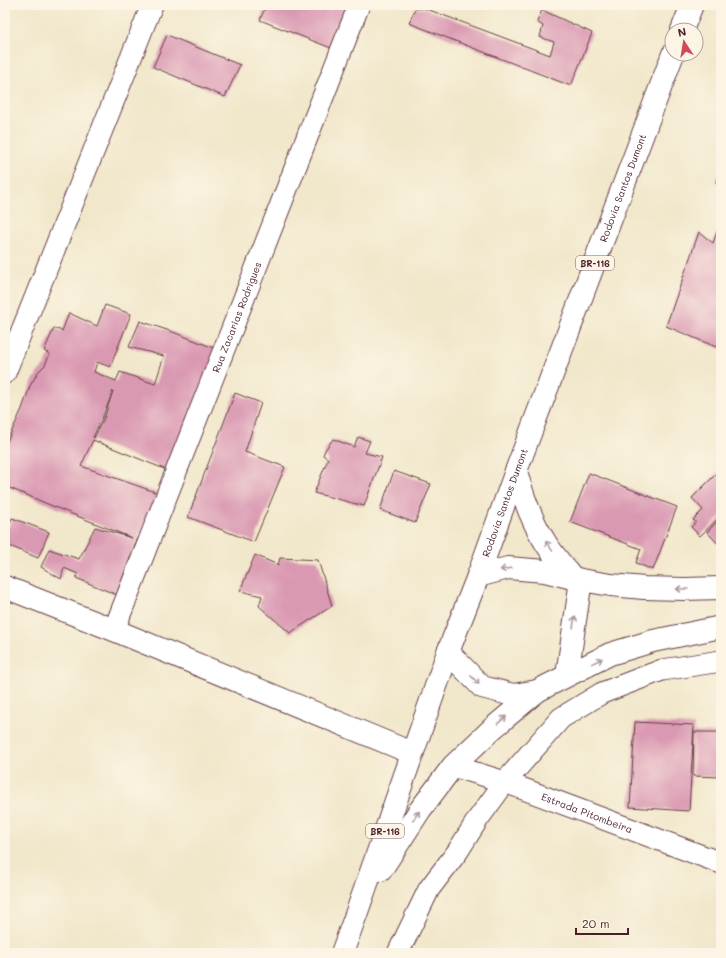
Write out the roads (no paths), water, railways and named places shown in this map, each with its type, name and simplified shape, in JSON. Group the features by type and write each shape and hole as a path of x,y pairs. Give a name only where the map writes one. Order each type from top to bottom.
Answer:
{"main road":[{"path":"685,22 692,5"},
{"name":"Rodovia Santos Dumont","path":"342,953 448,652 478,576 670,62"},
{"path":"516,471 523,497 539,531 548,546 577,579 567,675"},
{"path":"478,576 508,568 545,571 611,585 644,588 721,588"},
{"path":"5,587 412,752"},
{"path":"358,909 388,858 420,810 453,766 492,729 537,690 610,654 653,641 719,627"},
{"path":"448,652 482,687 513,695 537,690"}],"street":[{"path":"5,373 152,5"},
{"name":"Rua Zacarias Rodrigues","path":"114,630 359,5"},
{"path":"398,953 429,889 458,851 478,819 506,782 561,718 602,694 662,670 721,661"},
{"name":"Estrada Pitombeira","path":"453,766 506,782 721,863"}]}
